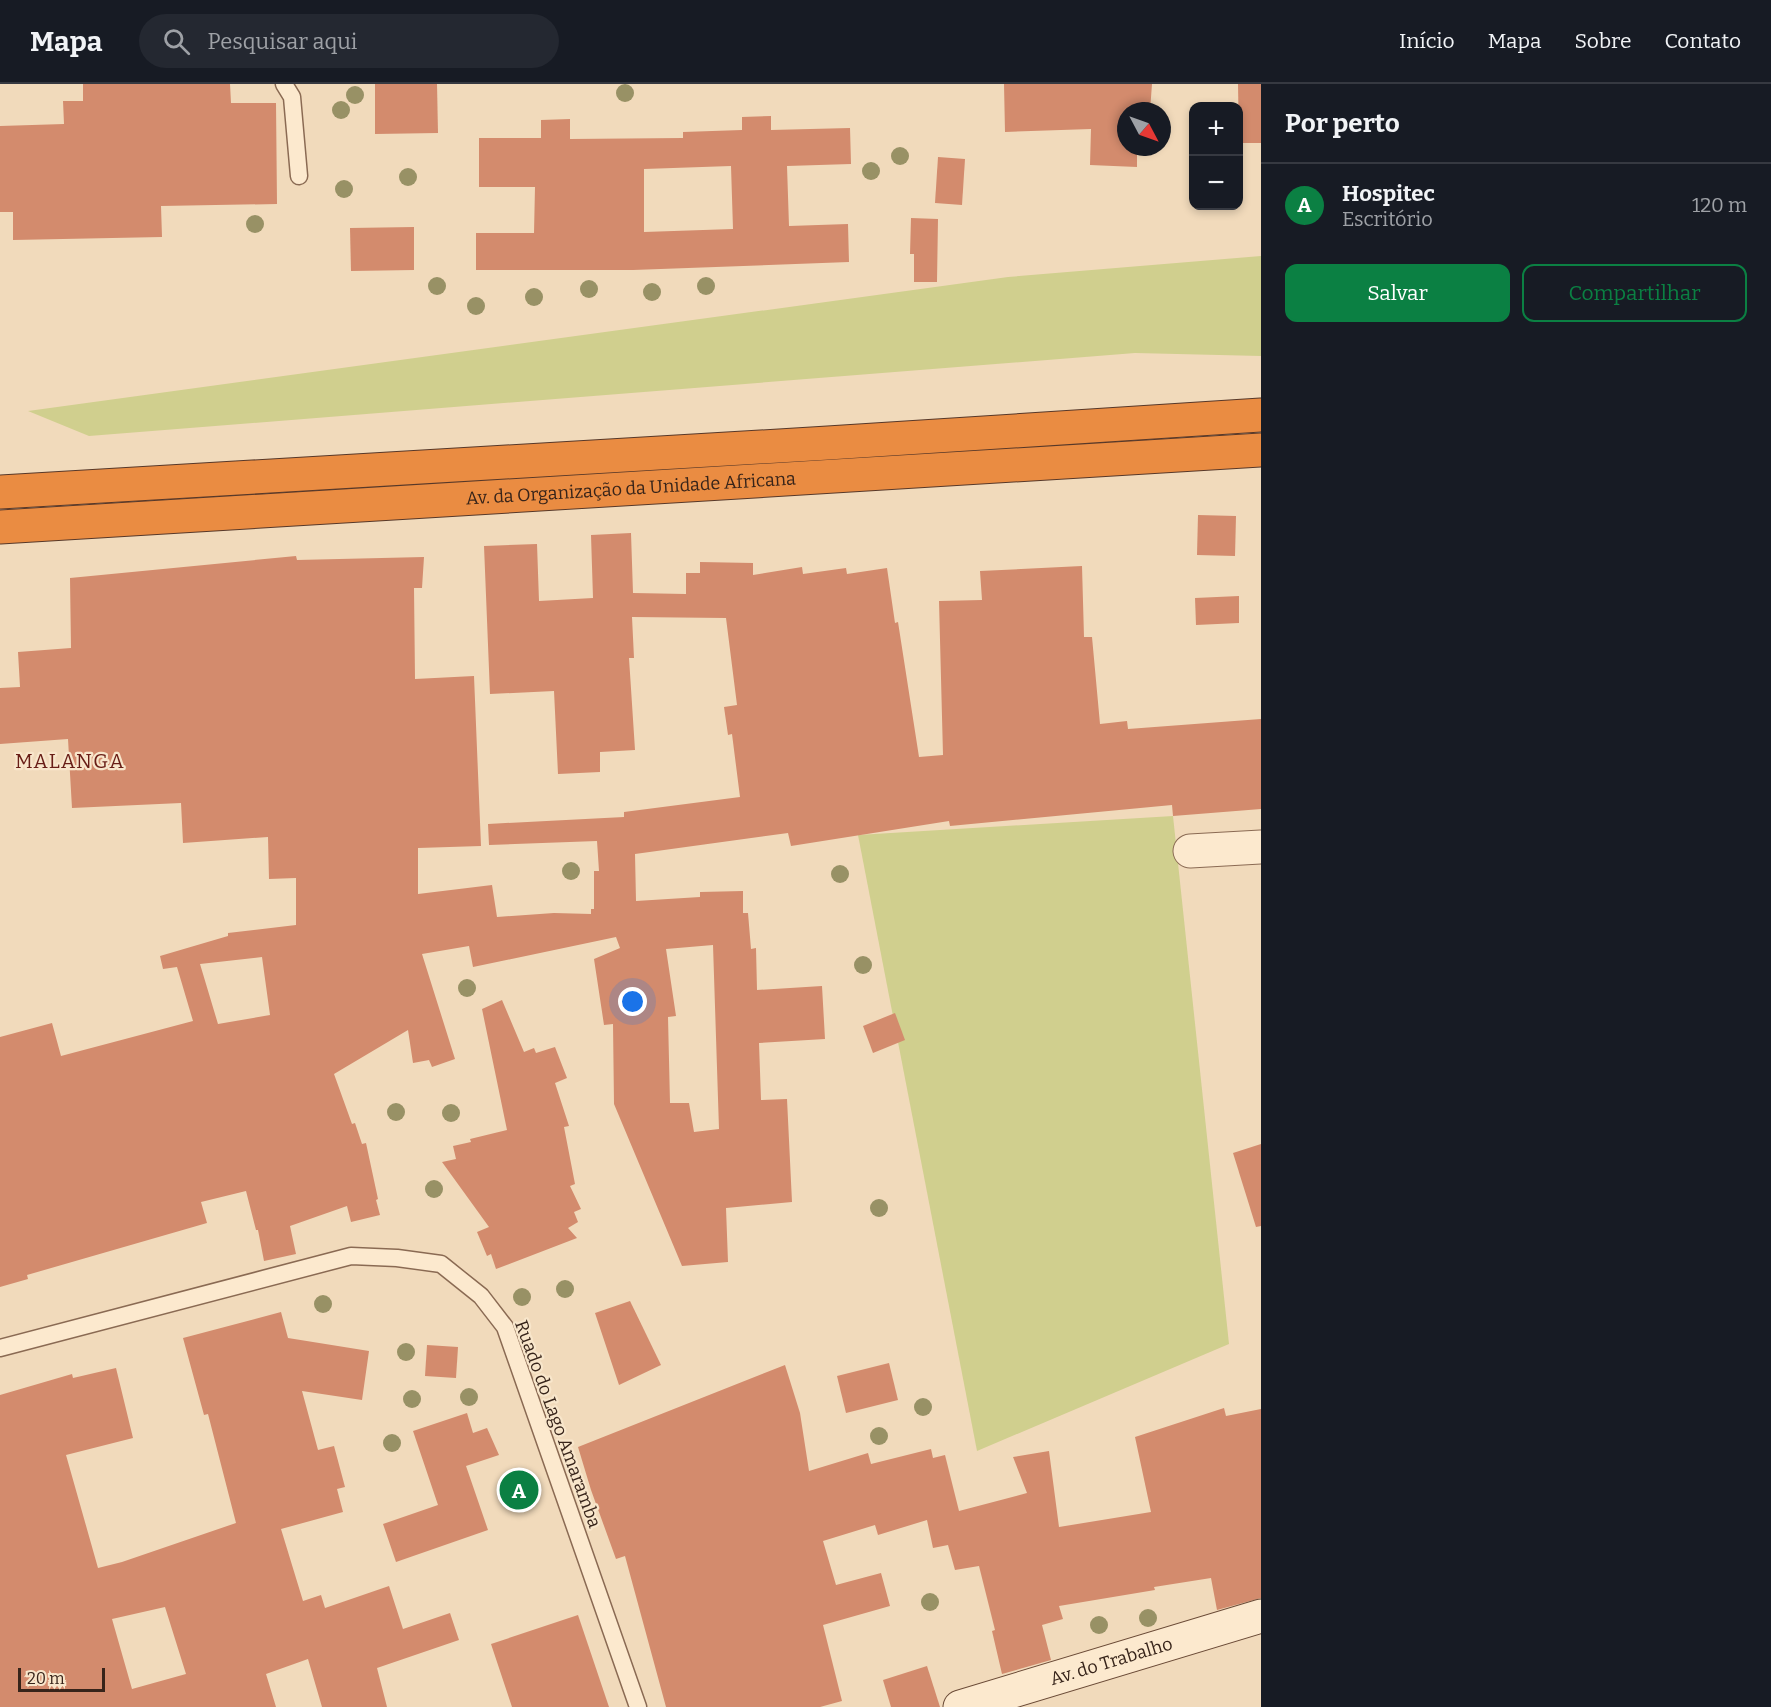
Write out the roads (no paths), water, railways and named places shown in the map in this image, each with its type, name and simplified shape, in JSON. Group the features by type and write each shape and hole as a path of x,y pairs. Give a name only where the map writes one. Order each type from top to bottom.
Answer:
{"highway":[{"name":"Av. da Organização da Unidade Africana","path":"0,492 816,444 1261,415"},
{"name":"Av. da Organização da Unidade Africana","path":"0,527 1261,450"}],"main road":[{"path":"1190,851 1261,847"},
{"name":"Av. do Trabalho","path":"960,1707 1261,1616"}],"lane":[{"path":"284,84 292,98 299,176"},
{"name":"Ruado do Lago Amaramba","path":"0,1348 351,1256 397,1258 441,1264 481,1296 505,1328 638,1707"}],"place":[{"name":"Hospitec","path":"519,1490"}],"district":[{"name":"MALANGA","path":"70,761"}]}
